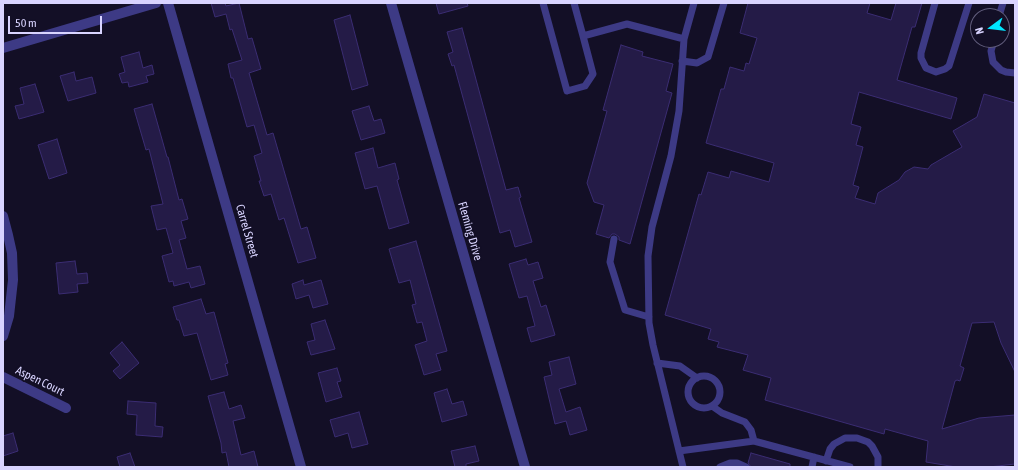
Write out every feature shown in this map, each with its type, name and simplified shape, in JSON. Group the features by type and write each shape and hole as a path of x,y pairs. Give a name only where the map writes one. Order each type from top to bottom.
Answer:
{"street":[{"path":"3,48 156,3"},
{"name":"Carrel Street","path":"168,3 301,467"},
{"name":"Fleming Drive","path":"391,3 524,467"},
{"path":"3,216 12,253 13,280 10,309 3,336"},
{"name":"Aspen Court","path":"3,377 66,408"}],"lane":[{"path":"543,3 567,91 585,86 593,74 574,3"},
{"path":"683,467 653,345 649,317 648,256 652,227 671,156 680,111 684,40 694,3"},
{"path":"682,61 697,63 708,57 724,3"},
{"path":"935,3 920,53 920,58 922,64 926,68 936,72 941,72 949,66 969,3"},
{"path":"583,36 627,24 684,40"},
{"path":"992,48 993,62 1001,70 1015,73"},
{"path":"614,239 610,262 625,310 649,317"},
{"path":"657,363 680,366 697,378"},
{"path":"704,376 710,378 717,384 719,395 718,400 712,406 700,408 695,406 690,400 688,388 690,383 697,378 704,376"},
{"path":"712,406 722,414 745,422 752,430 754,441"},
{"path":"827,463 830,449 834,444 845,438 857,438 868,442 872,446 878,457 878,467"},
{"path":"679,450 754,441 814,457 827,463 850,467"},
{"path":"812,467 814,457"},
{"path":"720,467 730,463 737,463 746,467"}],"building":[{"path":"211,3 225,3 226,6 239,3 248,39 252,38 261,69 249,73 267,135 273,133 301,229 307,227 316,258 298,263 284,218 279,220 271,194 264,196 259,181 261,181 254,156 262,153 254,125 247,127 228,64 242,60 232,29 230,30 226,14 215,17"},
{"path":"436,3 467,3 468,6 439,14"},
{"path":"748,3 870,3 867,13 891,20 896,3 922,3 915,27 912,27 897,80 957,98 951,119 859,92 851,124 861,127 856,145 863,147 853,185 859,187 855,198 875,204 878,193 899,180 905,172 914,167 928,169 931,165 962,147 953,131 977,117 984,94 1015,103 1015,372 1001,343 994,322 972,323 960,366 964,368 960,381 955,381 942,429 979,418 1015,415 1015,464 989,467 956,467 926,462 928,441 885,429 884,434 765,400 771,378 743,370 748,355 717,347 719,342 708,339 711,329 665,315 699,194 701,195 708,172 729,178 731,171 769,182 774,163 706,143 721,89 724,89 730,67 744,71 746,63 749,64 757,38 740,33"},
{"path":"350,15 368,85 352,90 334,20"},
{"path":"462,28 506,190 518,187 521,197 519,198 532,242 515,247 510,230 500,233 454,65 452,66 448,54 453,52 447,32"},
{"path":"621,45 643,52 642,56 673,64 666,91 672,93 630,244 619,240 619,237 615,234 612,234 609,238 596,234 604,205 594,202 587,183 607,111 603,110"},
{"path":"139,52 143,68 152,65 154,74 146,76 148,82 129,87 128,82 122,83 119,74 125,72 121,57"},
{"path":"74,72 76,81 92,77 96,93 68,101 60,76"},
{"path":"35,84 44,112 19,119 15,106 24,104 20,88"},
{"path":"152,104 179,200 182,199 188,219 181,221 186,238 179,240 187,269 200,266 205,284 191,288 189,282 174,286 173,281 169,282 162,256 173,253 166,228 157,230 151,206 163,204 149,149 146,150 134,109"},
{"path":"369,106 374,121 381,119 385,133 361,140 352,111"},
{"path":"57,139 67,173 49,179 38,145"},
{"path":"373,148 378,168 395,163 399,179 397,180 409,223 389,229 377,186 365,189 355,153"},
{"path":"416,241 447,351 436,354 441,370 424,375 415,345 427,341 422,322 417,323 412,305 416,304 410,280 399,283 389,249"},
{"path":"526,259 528,265 538,262 543,278 533,281 541,307 546,305 555,335 531,342 527,328 535,326 527,296 519,298 509,264"},
{"path":"75,261 77,274 87,273 88,283 77,284 78,292 59,294 56,263"},
{"path":"303,280 304,285 321,280 328,304 313,308 309,295 296,299 292,284"},
{"path":"201,299 206,314 214,312 228,363 225,364 228,375 211,380 197,333 184,336 173,307"},
{"path":"325,320 335,349 311,355 307,342 315,340 311,324"},
{"path":"122,342 139,363 120,379 113,371 120,365 110,353"},
{"path":"569,357 576,384 559,389 566,412 580,407 587,430 570,435 566,421 555,424 544,377 552,375 549,362"},
{"path":"337,368 341,381 337,382 342,397 326,402 318,373"},
{"path":"447,389 452,404 463,401 467,415 442,422 434,393"},
{"path":"224,392 229,409 241,405 245,418 233,421 241,455 254,451 258,467 229,467 226,452 222,453 221,443 208,396"},
{"path":"128,401 156,403 155,426 163,427 162,437 136,435 137,415 127,414"},
{"path":"359,412 368,444 352,448 348,433 335,437 330,420"},
{"path":"13,433 18,451 3,456 3,436"},
{"path":"475,446 479,461 466,464 466,467 455,467 451,451"},
{"path":"130,453 135,467 120,467 117,457"},
{"path":"751,453 790,464 790,467 751,467 748,463"}]}
